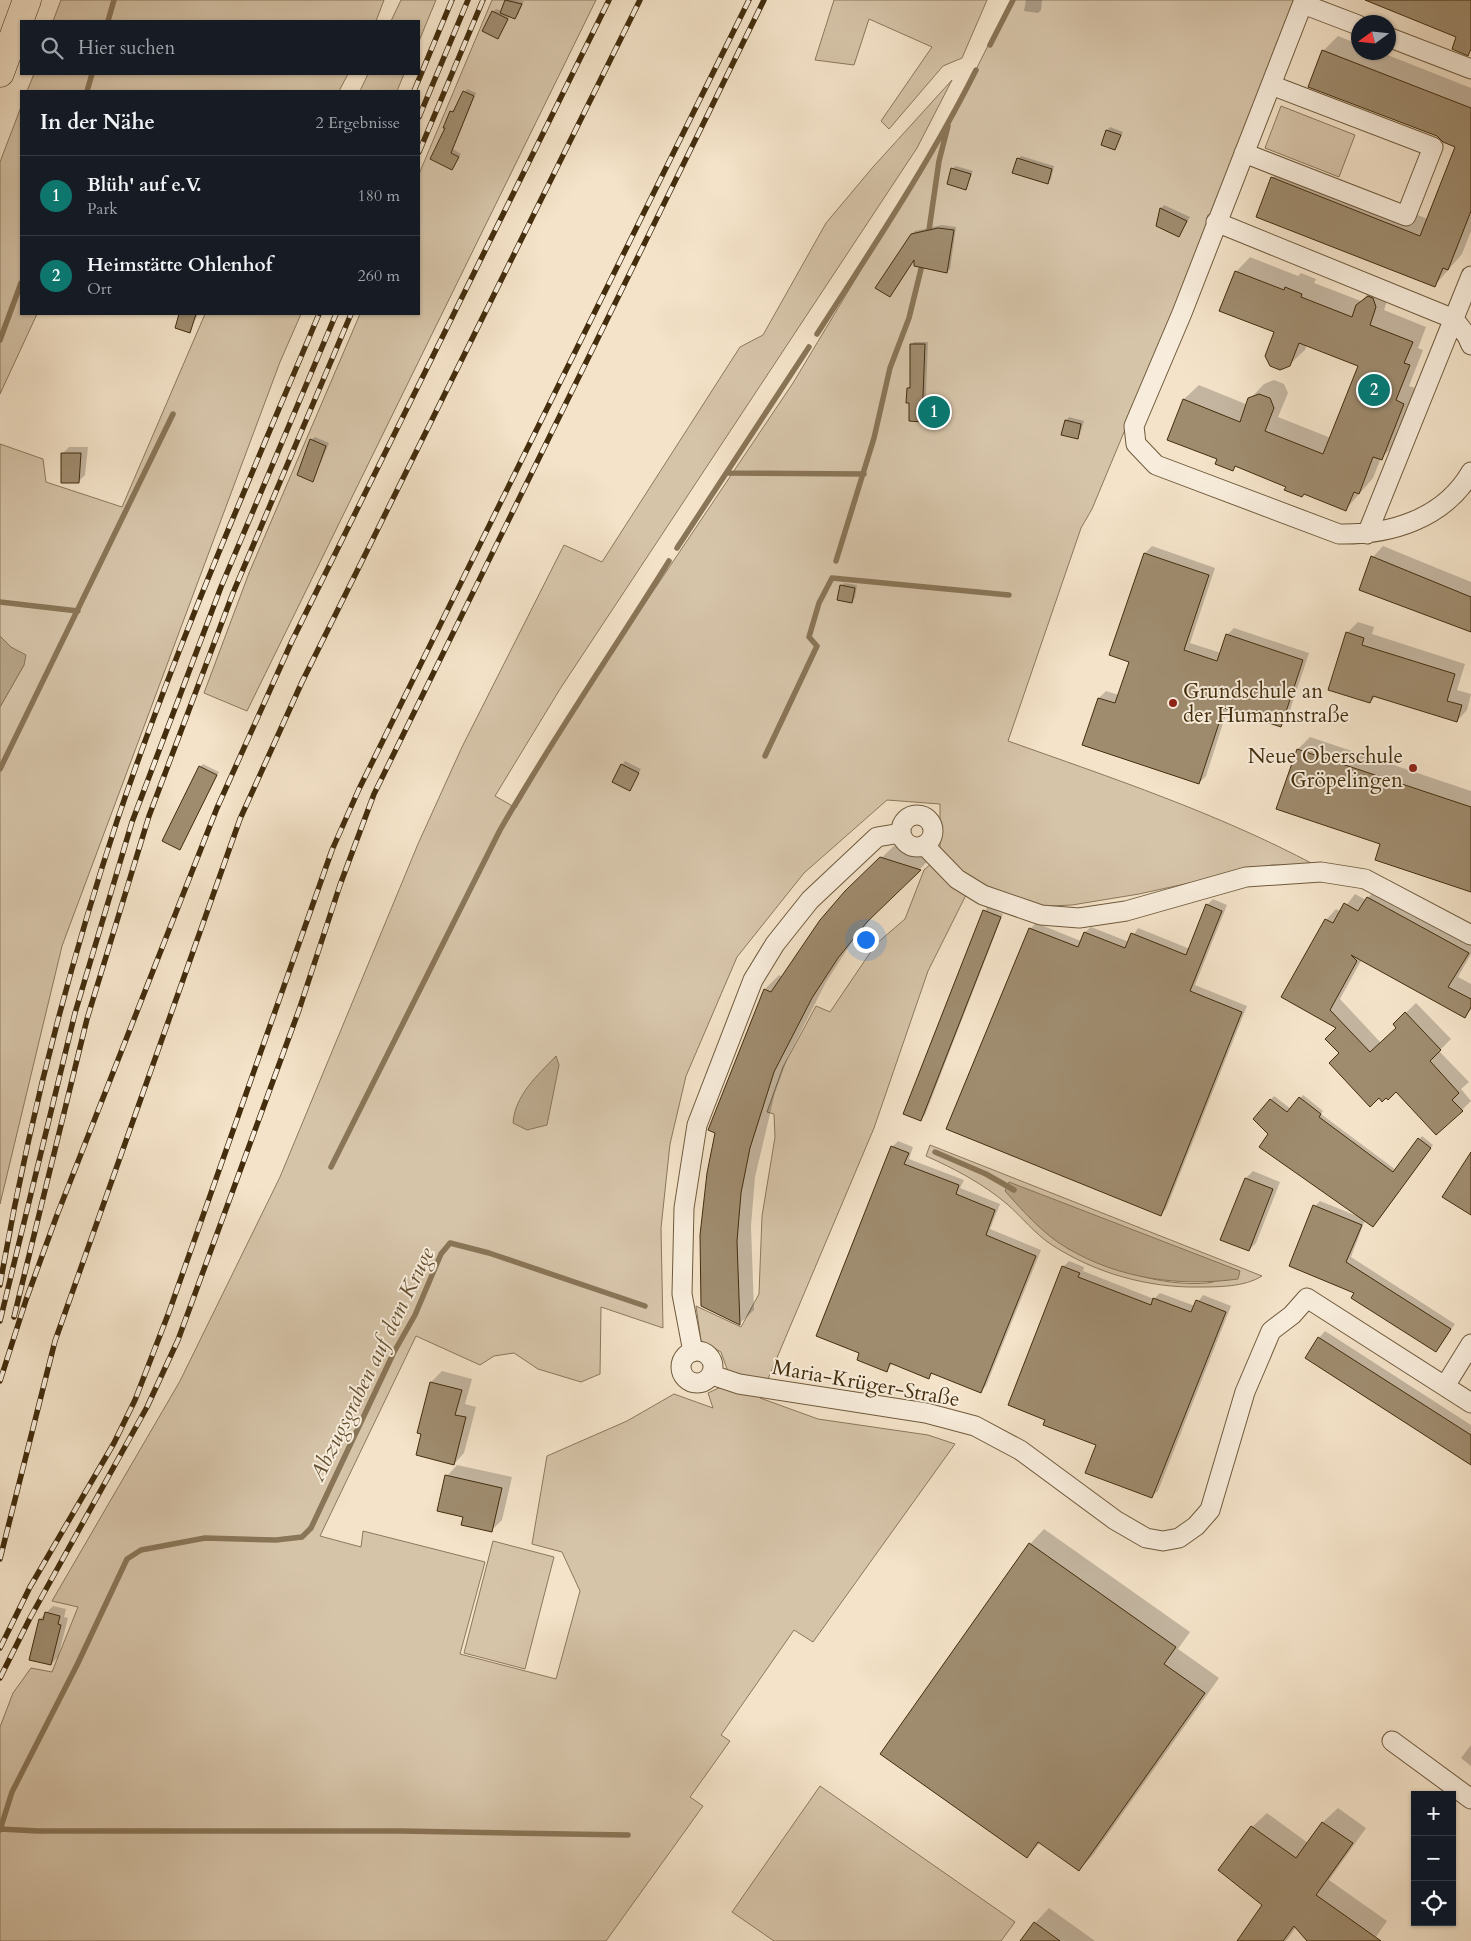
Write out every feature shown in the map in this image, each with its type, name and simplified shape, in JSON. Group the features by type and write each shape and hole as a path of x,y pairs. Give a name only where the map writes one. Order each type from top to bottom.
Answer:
{"highway":[{"path":"0,73 27,0"}],"street":[{"path":"1351,23 1304,2 1216,222 1182,313 1134,426 1136,444 1156,465 1339,534 1367,534 1398,529 1422,519 1450,497 1471,472"},
{"path":"1396,40 1471,69"},
{"path":"1244,153 1406,216 1433,147 1271,85"},
{"path":"1216,222 1454,319 1468,336 1471,346"},
{"path":"1367,534 1471,276"},
{"path":"923,815 928,819 934,830 932,836 924,845 918,847 907,844 901,834 904,821 909,816 923,815"},
{"path":"693,1352 682,1294 684,1208 697,1126 753,980 776,944 810,900 877,837 901,834"},
{"path":"924,845 957,878 983,895 1040,915 1079,918 1126,911 1246,877 1321,872 1365,878 1471,935"},
{"name":"Maria-Krüger-Straße","path":"712,1375 739,1384 926,1413 975,1426 1020,1450 1116,1520 1146,1538 1163,1541 1180,1538 1196,1526 1210,1510 1245,1392 1271,1331 1292,1315 1306,1298 1445,1386"},
{"path":"1471,1344 1445,1386 1471,1403"},
{"path":"699,1351 710,1357 713,1363 712,1375 703,1383 697,1384 686,1379 682,1374 684,1358 693,1352 699,1351"},
{"path":"1392,1741 1471,1799"}],"shaded area":[{"path":"61,0 384,0 376,20 53,20"},
{"path":"401,0 436,0 420,39 420,20 391,20"},
{"path":"492,0 596,0 247,711 204,693 249,573 360,315 420,315 420,172"},
{"path":"834,0 987,0 962,58 943,66 889,129 881,121 932,47 869,19 854,65 815,60"},
{"path":"1011,0 1297,0 1154,360 1092,509 1081,528 1008,741 1164,797 1278,846 1315,865 1272,865 1139,894 1072,905 1029,907 973,881 928,971 874,1128 760,1398 818,1419 928,1435 955,1444 813,1642 794,1630 721,1735 730,1741 690,1797 703,1806 606,1941 0,1941 0,1727 13,1693 31,1668 52,1672 78,1607 52,1601 180,1381 280,1177 418,844 462,747 564,545 602,562 740,347 763,335 826,223 873,167 952,80 917,148 560,689 495,796 516,808 574,709 793,383 948,125","holes":["887,800 940,804 940,856 924,870 905,919 876,944 830,1012 816,1006 783,1067 767,1112 774,1114 775,1137 762,1216 759,1294 741,1327 696,1306 701,1341 721,1352 727,1369 723,1386 708,1393 713,1408 674,1394 627,1421 547,1456 532,1544 562,1552 580,1591 556,1679 460,1654 485,1562 363,1531 361,1547 320,1536 416,1336 480,1365 494,1356 514,1353 538,1369 581,1382 600,1374 601,1307 663,1328 661,1228 670,1144 686,1076 737,957 804,873"]},
{"path":"34,75 347,75 340,90 27,90"},
{"path":"368,75 404,75 397,90 360,90"},
{"path":"1281,106 1355,135 1339,177 1265,148"},
{"path":"20,110 20,315 37,315 0,394 0,162"},
{"path":"205,315 301,315 280,362 62,946 0,1204 0,707 24,665 0,636 0,444 43,459 46,482 122,507"},
{"path":"0,636 11,647 26,655 24,665 0,707"},
{"path":"556,1056 559,1065 547,1125 527,1130 513,1123 522,1095"},
{"path":"930,1145 1262,1276 1255,1280 1231,1286 1180,1287 1141,1282 1104,1271 1086,1264 1052,1245 988,1189 958,1171 926,1156","holes":["1067,1248 1219,1264 1240,1271 1220,1280 1207,1283 1171,1282 1117,1269"]},
{"path":"1009,1182 1240,1271 1238,1279 1194,1282 1172,1281 1129,1274 1087,1259 1058,1242 1034,1222 1005,1191"},
{"path":"493,1541 554,1557 525,1669 464,1653"},
{"path":"820,1786 1015,1922 1001,1941 774,1941 732,1912"}],"building":[{"path":"505,0 522,4 515,19 500,13"},
{"path":"1365,0 1471,0 1471,49 1468,56 1452,49 1456,37"},
{"path":"492,11 508,19 498,39 482,31"},
{"path":"1322,50 1471,108 1471,211 1448,270 1443,268 1435,287 1256,217 1271,177 1420,236 1455,147 1443,142 1437,136 1308,87"},
{"path":"463,91 474,96 451,153 459,157 452,170 430,159 445,128 443,128 450,111 453,112"},
{"path":"1106,130 1121,135 1115,150 1101,145"},
{"path":"1017,158 1052,169 1048,184 1012,173"},
{"path":"951,168 971,174 966,190 947,184"},
{"path":"1160,208 1187,221 1179,237 1156,226"},
{"path":"938,228 954,230 947,273 914,266 914,260 890,297 875,288 911,234"},
{"path":"1235,271 1284,290 1285,287 1302,294 1301,297 1352,317 1356,305 1368,296 1373,298 1376,307 1370,325 1413,342 1404,363 1410,365 1396,400 1404,404 1382,460 1373,457 1359,494 1354,492 1346,511 1304,494 1302,497 1284,490 1286,487 1235,466 1233,471 1215,464 1217,459 1167,440 1183,399 1240,422 1248,398 1259,394 1270,398 1274,408 1265,431 1323,454 1358,366 1299,343 1290,366 1280,370 1270,366 1265,356 1274,332 1219,311"},
{"path":"179,315 196,315 190,333 175,328"},
{"path":"910,344 925,344 922,422 909,421 909,403 906,403 907,388 910,388"},
{"path":"1065,420 1081,424 1078,439 1061,435"},
{"path":"310,439 326,446 313,482 297,475"},
{"path":"61,453 81,453 79,483 61,483"},
{"path":"1144,553 1209,575 1184,650 1217,661 1226,634 1303,660 1281,727 1224,708 1199,784 1082,745 1098,698 1115,703 1129,662 1109,655"},
{"path":"1371,556 1471,597 1471,632 1359,590"},
{"path":"840,585 855,588 852,603 837,600"},
{"path":"1346,632 1364,638 1362,645 1455,674 1447,701 1462,705 1457,722 1373,696 1370,703 1328,690"},
{"path":"1297,749 1471,807 1471,892 1375,860 1380,844 1276,809"},
{"path":"621,764 639,773 630,791 612,782"},
{"path":"199,766 217,775 180,850 162,841"},
{"path":"880,857 921,870 867,922 838,958 812,998 774,1072 750,1148 741,1193 737,1241 740,1325 701,1306 700,1235 707,1173 715,1133 708,1130 764,989 771,992 820,920 845,891"},
{"path":"1367,897 1469,953 1448,987 1471,999 1471,1007 1465,1018 1351,955 1357,961 1330,1010 1370,1052 1396,1028 1393,1024 1405,1012 1441,1050 1430,1061 1459,1093 1452,1100 1463,1111 1436,1135 1396,1092 1388,1100 1386,1098 1382,1102 1379,1098 1370,1107 1329,1063 1339,1053 1325,1039 1336,1028 1281,997 1325,919 1333,923 1344,903 1358,911"},
{"path":"1206,904 1222,911 1190,991 1242,1012 1161,1216 946,1129 1029,928 1078,947 1084,932 1125,948 1131,933 1186,955"},
{"path":"983,910 1001,917 921,1121 903,1114"},
{"path":"1299,1097 1321,1114 1319,1117 1393,1172 1418,1138 1431,1148 1373,1227 1259,1147 1268,1134 1253,1119 1270,1099 1287,1112"},
{"path":"891,1146 909,1153 904,1164 959,1185 956,1194 995,1210 986,1235 1036,1256 981,1393 931,1373 929,1379 890,1363 887,1372 857,1360 859,1353 816,1336"},
{"path":"1471,1152 1471,1215 1442,1197"},
{"path":"1245,1178 1273,1189 1249,1251 1220,1240"},
{"path":"1313,1205 1362,1225 1346,1262 1451,1329 1436,1352 1351,1298 1354,1293 1289,1266"},
{"path":"1062,1266 1080,1273 1078,1277 1151,1305 1153,1298 1191,1312 1196,1300 1226,1312 1152,1498 1085,1473 1096,1445 1043,1425 1045,1420 1008,1405"},
{"path":"1318,1337 1471,1435 1471,1465 1305,1358"},
{"path":"430,1382 462,1390 455,1415 466,1417 454,1465 416,1455 421,1434 417,1433"},
{"path":"445,1475 502,1488 492,1532 461,1525 463,1517 437,1511"},
{"path":"1029,1543 1176,1647 1164,1664 1205,1693 1079,1871 1038,1842 1027,1858 880,1754"},
{"path":"45,1612 60,1616 58,1624 61,1625 51,1665 29,1660 39,1619 43,1620"},
{"path":"1322,1822 1353,1843 1316,1895 1381,1941 1307,1941 1294,1926 1283,1941 1237,1941 1262,1905 1218,1870 1251,1826 1296,1858"},
{"path":"1034,1922 1060,1941 1020,1941"}],"waterway":[{"path":"108,20 114,0"},
{"path":"990,45 1013,0"},
{"path":"817,334 940,138 976,70"},
{"path":"87,90 92,75"},
{"path":"928,237 939,161 948,126"},
{"path":"836,561 874,438 890,368 909,318 923,261"},
{"path":"0,340 20,286"},
{"path":"677,548 809,347"},
{"path":"0,769 173,414"},
{"path":"728,473 864,474"},
{"path":"331,1167 500,830 562,728 669,561"},
{"path":"765,756 817,646 809,637 819,603 832,578 1009,595"},
{"path":"0,602 78,611"},
{"path":"935,1152 986,1174 1014,1190"},
{"name":"Abzugsgraben auf dem Kruge","path":"0,1830 12,1792 77,1665 127,1559 141,1550 205,1538 276,1540 302,1537 311,1528 394,1352 415,1315 441,1254 450,1243 489,1253 645,1306"},
{"path":"0,1829 38,1831 401,1831 628,1835"}],"railway":[{"path":"414,90 452,0"},
{"path":"420,115 468,0"},
{"path":"420,150 483,0"},
{"path":"0,1381 26,1300 57,1215 217,808 292,641 609,0"},
{"path":"0,1559 55,1341 240,819 302,682 640,0"},
{"path":"0,1648 30,1587 114,1443 135,1400 169,1312 332,850 359,789 749,0"},
{"path":"0,1678 30,1618 147,1407 178,1340 299,1010 340,885 374,794 764,0"},
{"path":"0,1285 23,1168 50,1051 81,936 117,821 139,756 188,629 319,315"},
{"path":"0,1321 75,1013 132,822 221,587 336,315"},
{"path":"14,1317 87,1019 149,816 233,593 351,315"}],"place":[{"name":"Heimstätte Ohlenhof","path":"1374,390"},
{"name":"Blüh' auf e.V.","path":"934,412"},
{"name":"Grundschule an der Humannstraße","path":"1173,703"},
{"name":"Neue Oberschule Gröpelingen","path":"1413,768"}]}
